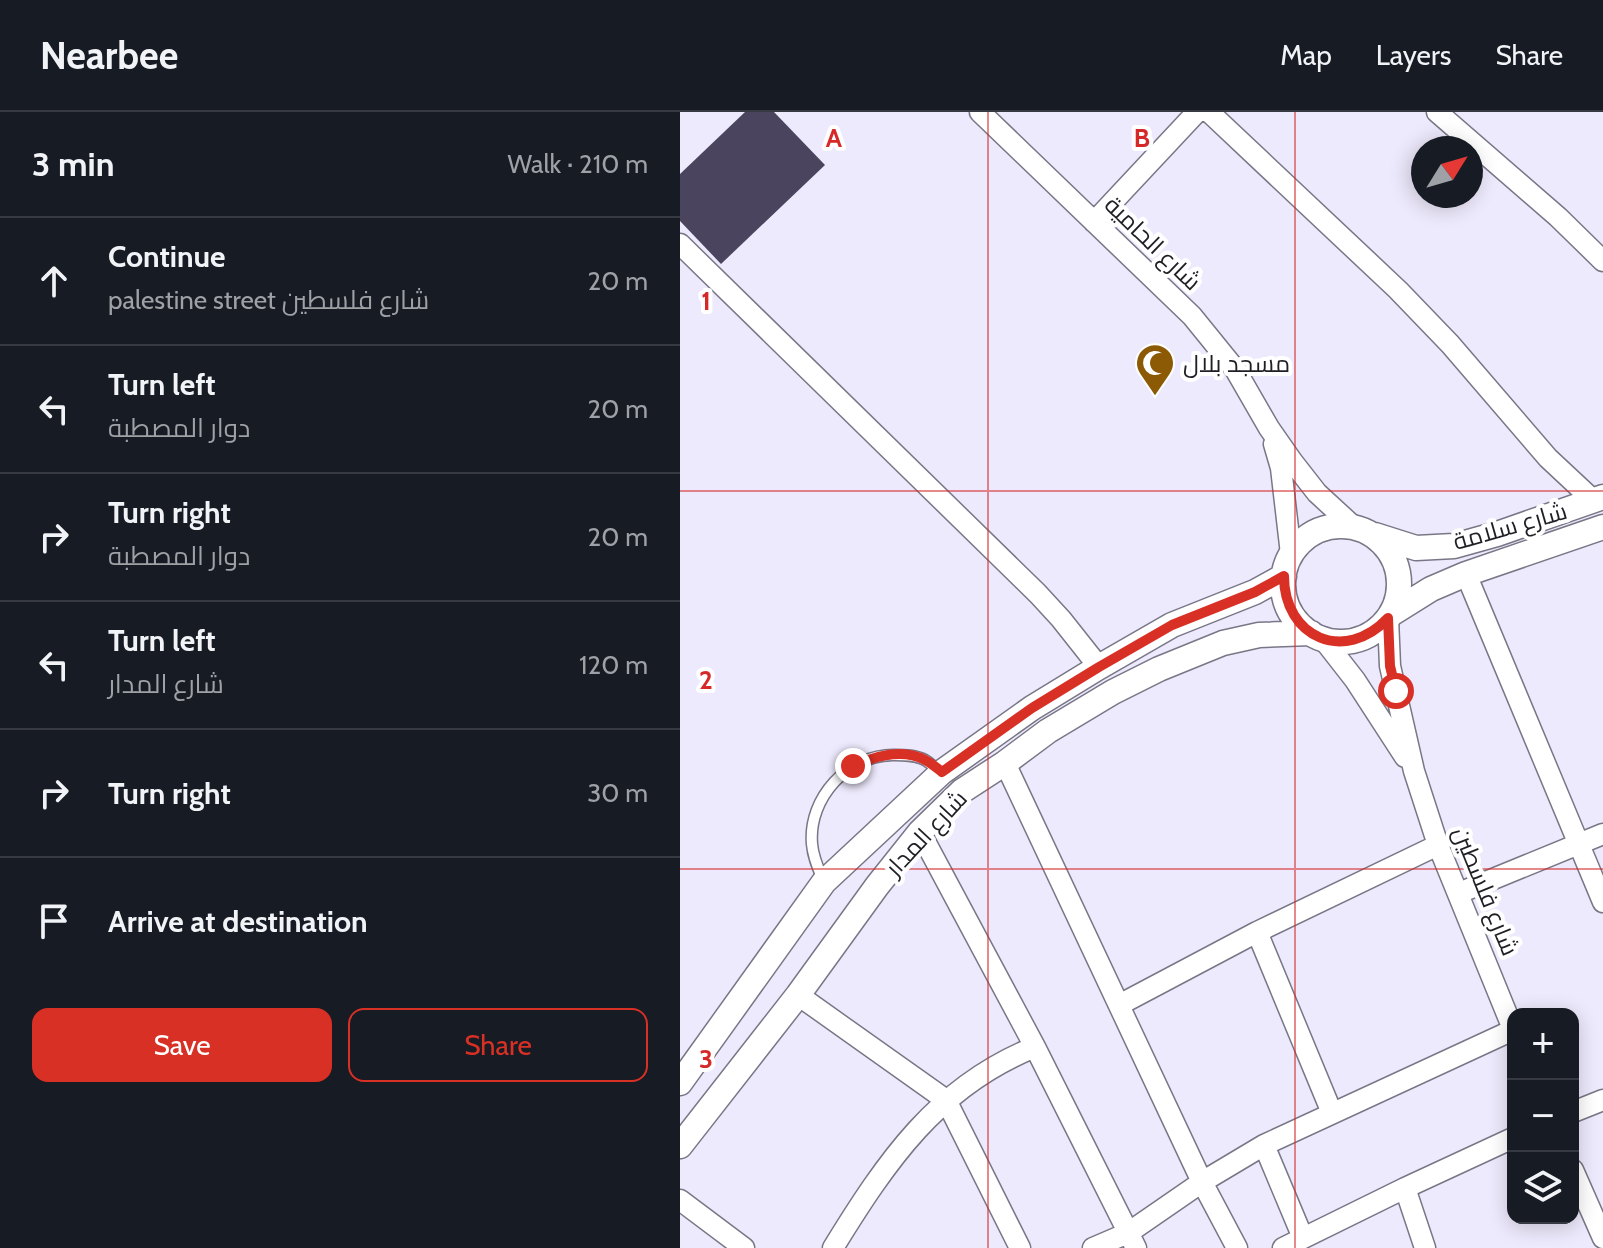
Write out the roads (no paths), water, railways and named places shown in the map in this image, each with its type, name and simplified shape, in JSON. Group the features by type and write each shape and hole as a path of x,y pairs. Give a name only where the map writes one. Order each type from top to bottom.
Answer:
{"street":[{"name":"شارع الحامية","path":"980,112 1192,316 1235,369 1269,428"},
{"path":"1094,222 1197,112"},
{"path":"1209,112 1398,290 1450,344 1548,458 1598,499"},
{"path":"1437,112 1558,217 1603,261"},
{"path":"680,244 1030,585 1099,667"},
{"path":"1269,428 1317,493 1385,545 1395,561 1399,579 1398,597 1390,616 1378,629 1352,641 1338,642 1317,636"},
{"path":"1269,428 1281,468 1288,565 1284,593 1289,609 1298,623 1317,636 1355,680 1414,771"},
{"name":"شارع سلامة","path":"1362,530 1416,548 1454,546 1598,499"},
{"path":"1288,565 1308,536 1330,527 1362,530"},
{"name":"شارع سلامة","path":"1390,616 1431,589 1466,574 1603,527"},
{"name":"شارع المدار","path":"680,1083 824,882 942,772 1032,708 1099,667 1172,625 1255,592 1288,565"},
{"path":"1466,574 1603,902"},
{"path":"1390,616 1390,666 1414,771"},
{"name":"شارع المدار","path":"680,1146 798,995 877,886 920,832 962,791 1048,731 1100,700 1186,657 1223,643 1259,635 1317,636"},
{"path":"1005,763 1202,1182 1237,1248"},
{"name":"شارع فلسطين","path":"1414,771 1438,845 1507,1015"},
{"path":"920,832 1035,1047 1132,1241"},
{"path":"1459,893 1603,834"},
{"path":"1119,1005 1257,932 1438,845"},
{"path":"1257,932 1332,1113"},
{"path":"798,995 946,1100 1020,1248"},
{"path":"1093,1248 1132,1241 1202,1182 1264,1145 1507,1033"},
{"path":"833,1248 902,1146 946,1100 986,1071 1013,1055 1035,1047"},
{"path":"1579,1110 1603,1100"},
{"path":"1283,1248 1507,1141"},
{"path":"1264,1145 1303,1238"},
{"path":"1579,1176 1594,1192 1603,1238"},
{"path":"1405,1188 1425,1248"},
{"path":"680,1200 744,1248"}],"lane":[{"path":"824,882 814,852 813,825 826,791 838,777 853,766 887,755 923,759 942,772"}],"place":[{"name":"مسجد بلال","path":"1155,397"}]}
